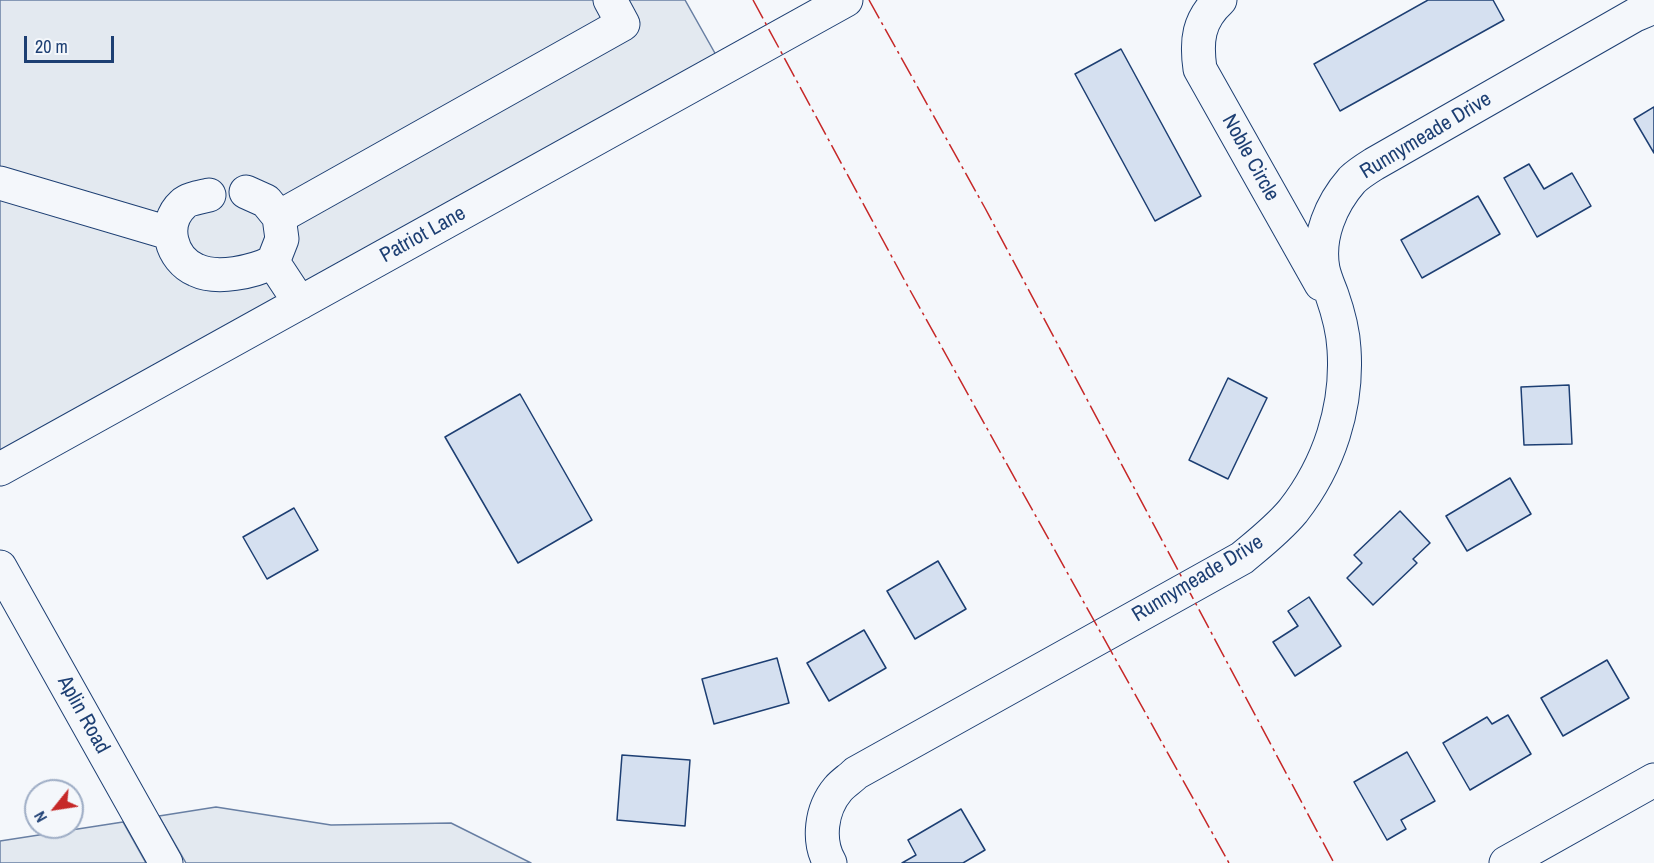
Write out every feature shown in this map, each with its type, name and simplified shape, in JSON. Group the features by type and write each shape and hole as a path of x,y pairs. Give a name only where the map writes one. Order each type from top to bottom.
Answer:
{"street":[{"path":"279,217 623,24 610,0"},
{"name":"Patriot Lane","path":"0,469 846,0"},
{"name":"Noble Circle","path":"1220,0 1201,24 1197,47 1200,69 1338,314"},
{"name":"Runnymeade Drive","path":"830,863 822,840 823,819 838,789 856,773 1242,558 1269,537 1293,512 1311,484 1329,448 1339,414 1344,382 1344,347 1338,314 1323,268 1323,236 1334,205 1353,179 1374,164 1635,15 1654,8"},
{"path":"0,183 170,233"},
{"path":"209,195 183,203 172,219 170,233 177,256 196,270 224,274 256,270 273,262 282,239 279,217 266,201 246,192"},
{"path":"273,262 300,303"},
{"name":"Aplin Road","path":"0,567 165,863"},
{"path":"1506,863 1654,780"}],"shaded area":[{"path":"0,0 685,0 716,55 0,452"},
{"path":"216,807 331,825 451,823 531,863 186,863 159,816"},
{"path":"123,822 146,863 0,863 0,841 24,837 84,839 84,828"}],"building":[{"path":"1428,0 1493,0 1504,20 1340,111 1314,64"},
{"path":"1121,49 1201,196 1155,221 1075,74"},
{"path":"1654,107 1654,153 1634,119"},
{"path":"1529,164 1544,189 1572,173 1591,206 1537,237 1504,178"},
{"path":"1478,196 1500,234 1422,278 1401,240"},
{"path":"1228,378 1267,398 1228,479 1189,460"},
{"path":"1569,385 1572,444 1524,445 1521,387"},
{"path":"520,394 592,520 518,563 445,437"},
{"path":"1510,478 1531,514 1467,551 1446,516"},
{"path":"294,508 318,550 267,579 243,537"},
{"path":"1400,511 1430,543 1413,559 1417,563 1373,605 1347,578 1362,563 1354,555"},
{"path":"938,561 966,609 915,639 887,591"},
{"path":"1309,597 1341,646 1295,676 1273,642 1298,626 1288,611"},
{"path":"864,630 886,668 829,701 807,663"},
{"path":"777,658 789,703 714,724 702,679"},
{"path":"1607,660 1629,698 1563,736 1541,698"},
{"path":"1508,715 1531,754 1470,790 1443,743 1487,717 1492,724"},
{"path":"1407,752 1435,801 1401,820 1406,829 1387,840 1354,782"},
{"path":"622,755 690,760 685,826 617,820"},
{"path":"961,809 985,850 963,863 902,863 916,855 908,840"}],"power":[{"path":"753,0 906,283 1229,863"},
{"path":"869,0 985,208 1334,863"}]}
